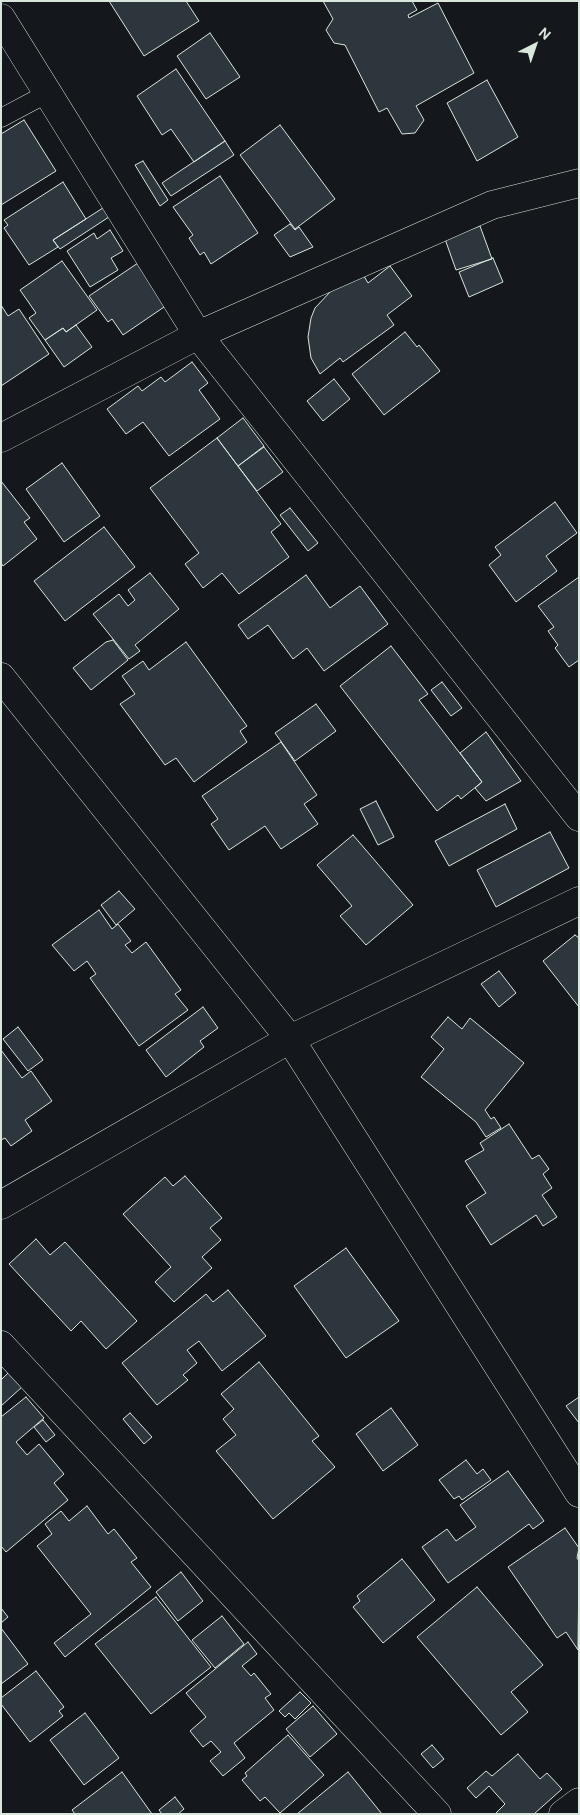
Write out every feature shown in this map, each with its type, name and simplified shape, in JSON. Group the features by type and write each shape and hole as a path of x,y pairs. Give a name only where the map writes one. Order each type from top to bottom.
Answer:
{"street":[{"path":"1,18 198,335 579,817"},
{"path":"1,438 198,335 492,205 579,183"},
{"path":"1,676 290,1039 579,1493"},
{"path":"1,1205 290,1039 579,901"},
{"path":"1,1344 437,1814"},
{"path":"563,1814 579,1802"}],"lane":[{"path":"1,118 48,94"}],"building":[{"path":"109,1 186,1 199,21 144,56"},
{"path":"323,1 412,1 417,10 408,15 409,18 438,3 474,73 416,106 424,120 415,133 402,134 387,108 379,112 345,45 334,43 326,30 333,19"},
{"path":"210,33 240,77 206,99 177,56"},
{"path":"176,69 225,141 194,162 171,129 162,135 137,96"},
{"path":"487,80 518,137 477,161 447,103"},
{"path":"24,120 56,171 1,205 1,134"},
{"path":"280,125 335,199 295,229 240,155"},
{"path":"225,141 234,155 171,196 162,183"},
{"path":"143,161 168,200 160,206 135,165"},
{"path":"220,176 258,233 211,264 204,252 200,255 189,238 193,235 173,207"},
{"path":"63,182 86,219 53,240 58,247 29,265 4,228 8,225 4,220"},
{"path":"106,206 112,215 60,249 53,240"},
{"path":"290,224 295,230 299,227 313,247 290,257 274,235"},
{"path":"480,226 492,259 456,270 445,239"},
{"path":"110,230 123,251 111,258 118,270 90,287 67,251 94,233 97,239"},
{"path":"493,258 503,282 469,297 459,272"},
{"path":"62,261 97,310 66,332 63,328 45,340 29,318 36,313 20,290"},
{"path":"138,263 167,305 123,335 112,319 108,322 89,296"},
{"path":"390,266 412,296 387,315 394,325 343,362 340,358 320,374 311,358 308,337 311,318 315,308 331,291 364,276 368,283"},
{"path":"1,305 8,316 19,309 49,354 1,386"},
{"path":"76,325 92,347 64,367 45,340 63,328 66,332"},
{"path":"405,332 417,347 419,345 440,371 384,415 352,374"},
{"path":"192,362 208,383 199,390 220,419 169,456 143,422 126,434 107,409 138,386 142,391 161,377 165,382"},
{"path":"334,379 350,399 323,421 307,401"},
{"path":"243,418 264,446 238,466 217,438"},
{"path":"217,438 281,524 271,532 289,557 239,594 222,573 203,588 185,564 199,553 150,488"},
{"path":"264,447 283,472 257,491 238,466"},
{"path":"62,463 100,516 64,542 26,489"},
{"path":"1,481 30,518 24,522 37,539 3,566 1,563"},
{"path":"555,502 577,533 546,556 557,571 516,602 489,565 501,555 495,547"},
{"path":"290,508 318,543 308,551 280,515"},
{"path":"104,527 135,567 65,621 34,581"},
{"path":"150,573 179,609 135,645 140,651 129,659 93,614 119,594 128,606 135,600 128,590"},
{"path":"306,575 330,608 360,586 388,624 324,671 307,648 293,659 268,625 248,639 238,625"},
{"path":"579,577 579,660 569,667 555,648 558,645 548,631 554,627 538,606"},
{"path":"113,640 128,660 91,690 73,668 106,642"},
{"path":"186,642 247,726 240,731 247,742 194,782 176,758 165,765 120,704 135,694 122,676 143,661 149,670"},
{"path":"391,646 428,694 419,700 482,782 461,799 458,795 437,811 340,686"},
{"path":"442,682 462,708 451,716 431,690"},
{"path":"316,704 336,731 295,761 275,733"},
{"path":"486,732 521,781 486,801 475,788 482,782 460,753"},
{"path":"281,742 317,795 304,804 318,824 281,849 265,826 229,850 211,824 218,819 202,796"},
{"path":"376,801 394,837 378,845 360,809"},
{"path":"505,804 517,829 449,866 435,841"},
{"path":"550,832 569,868 496,907 477,870"},
{"path":"353,835 413,905 366,945 340,916 352,906 317,865"},
{"path":"119,891 135,909 116,925 101,905"},
{"path":"99,910 112,929 118,924 131,941 125,945 132,953 146,942 181,990 175,994 188,1010 139,1046 90,978 96,974 87,961 74,971 52,945"},
{"path":"575,935 579,938 579,1007 543,961"},
{"path":"499,971 516,993 499,1007 481,984"},
{"path":"203,1007 218,1028 200,1041 204,1047 166,1077 146,1050"},
{"path":"448,1017 462,1029 470,1018 524,1063 485,1110 491,1119 494,1117 501,1128 486,1137 476,1122 421,1077 444,1049 431,1037"},
{"path":"18,1027 43,1060 28,1071 3,1039"},
{"path":"1,1050 22,1078 31,1071 52,1101 25,1120 32,1131 11,1146 5,1138 1,1140"},
{"path":"509,1124 532,1159 539,1155 549,1169 543,1174 552,1188 542,1195 557,1217 543,1226 536,1215 491,1245 466,1206 486,1193 465,1161 484,1150 480,1143"},
{"path":"185,1176 222,1218 210,1228 221,1240 202,1257 212,1268 174,1302 155,1282 171,1267 123,1214 165,1177 173,1186"},
{"path":"36,1239 50,1255 65,1242 137,1321 106,1349 81,1321 71,1331 9,1264"},
{"path":"346,1248 399,1321 346,1358 294,1286"},
{"path":"228,1290 266,1336 222,1371 199,1341 187,1350 197,1363 183,1375 188,1380 157,1405 122,1363 206,1294 213,1302"},
{"path":"259,1362 319,1436 312,1441 335,1467 273,1519 216,1451 236,1435 223,1419 234,1409 221,1394"},
{"path":"9,1372 22,1387 1,1406 1,1380"},
{"path":"26,1397 44,1418 16,1442 27,1455 39,1444 64,1474 54,1483 68,1500 6,1552 1,1546 1,1417"},
{"path":"579,1397 579,1423 566,1406"},
{"path":"391,1408 418,1445 383,1471 356,1434"},
{"path":"130,1413 152,1437 144,1444 123,1419"},
{"path":"43,1420 55,1435 46,1442 34,1427"},
{"path":"466,1460 477,1474 483,1469 491,1480 462,1500 459,1496 454,1499 439,1480"},
{"path":"508,1471 544,1521 533,1529 529,1524 448,1583 422,1547 447,1529 456,1541 476,1527 460,1505"},
{"path":"87,1506 108,1534 114,1529 137,1558 131,1562 151,1587 65,1657 54,1643 91,1614 37,1546 52,1534 45,1524 61,1511 69,1521"},
{"path":"565,1528 579,1548 577,1558 579,1561 578,1650 566,1632 557,1638 508,1567"},
{"path":"402,1559 435,1600 383,1643 353,1607 360,1601 357,1596"},
{"path":"181,1572 203,1601 178,1621 156,1592"},
{"path":"477,1587 543,1665 511,1692 528,1712 501,1735 417,1637"},
{"path":"156,1597 211,1667 151,1714 95,1644"},
{"path":"1,1608 8,1617 1,1623"},
{"path":"222,1616 244,1644 215,1668 192,1640"},
{"path":"1,1628 28,1664 1,1684"},
{"path":"248,1642 257,1654 242,1666 251,1676 254,1673 271,1694 265,1698 274,1710 234,1743 245,1758 223,1776 210,1761 221,1752 211,1741 203,1747 190,1731 206,1717 186,1693"},
{"path":"36,1671 64,1707 59,1711 63,1716 30,1742 1,1704 1,1698"},
{"path":"300,1692 311,1703 295,1719 289,1713 285,1717 279,1711"},
{"path":"313,1706 337,1734 310,1757 286,1729"},
{"path":"85,1713 119,1758 84,1785 50,1740"},
{"path":"288,1735 324,1775 280,1813 265,1797 260,1801 242,1780 247,1776 245,1773"},
{"path":"432,1745 444,1759 433,1768 421,1754"},
{"path":"518,1754 540,1779 547,1773 562,1789 534,1814 495,1814 505,1804 489,1786 476,1798 467,1788 486,1771 492,1776"},
{"path":"122,1772 152,1814 75,1814 72,1810"},
{"path":"348,1772 382,1814 297,1814"},
{"path":"175,1797 184,1809 178,1814 162,1814 159,1810"}]}
